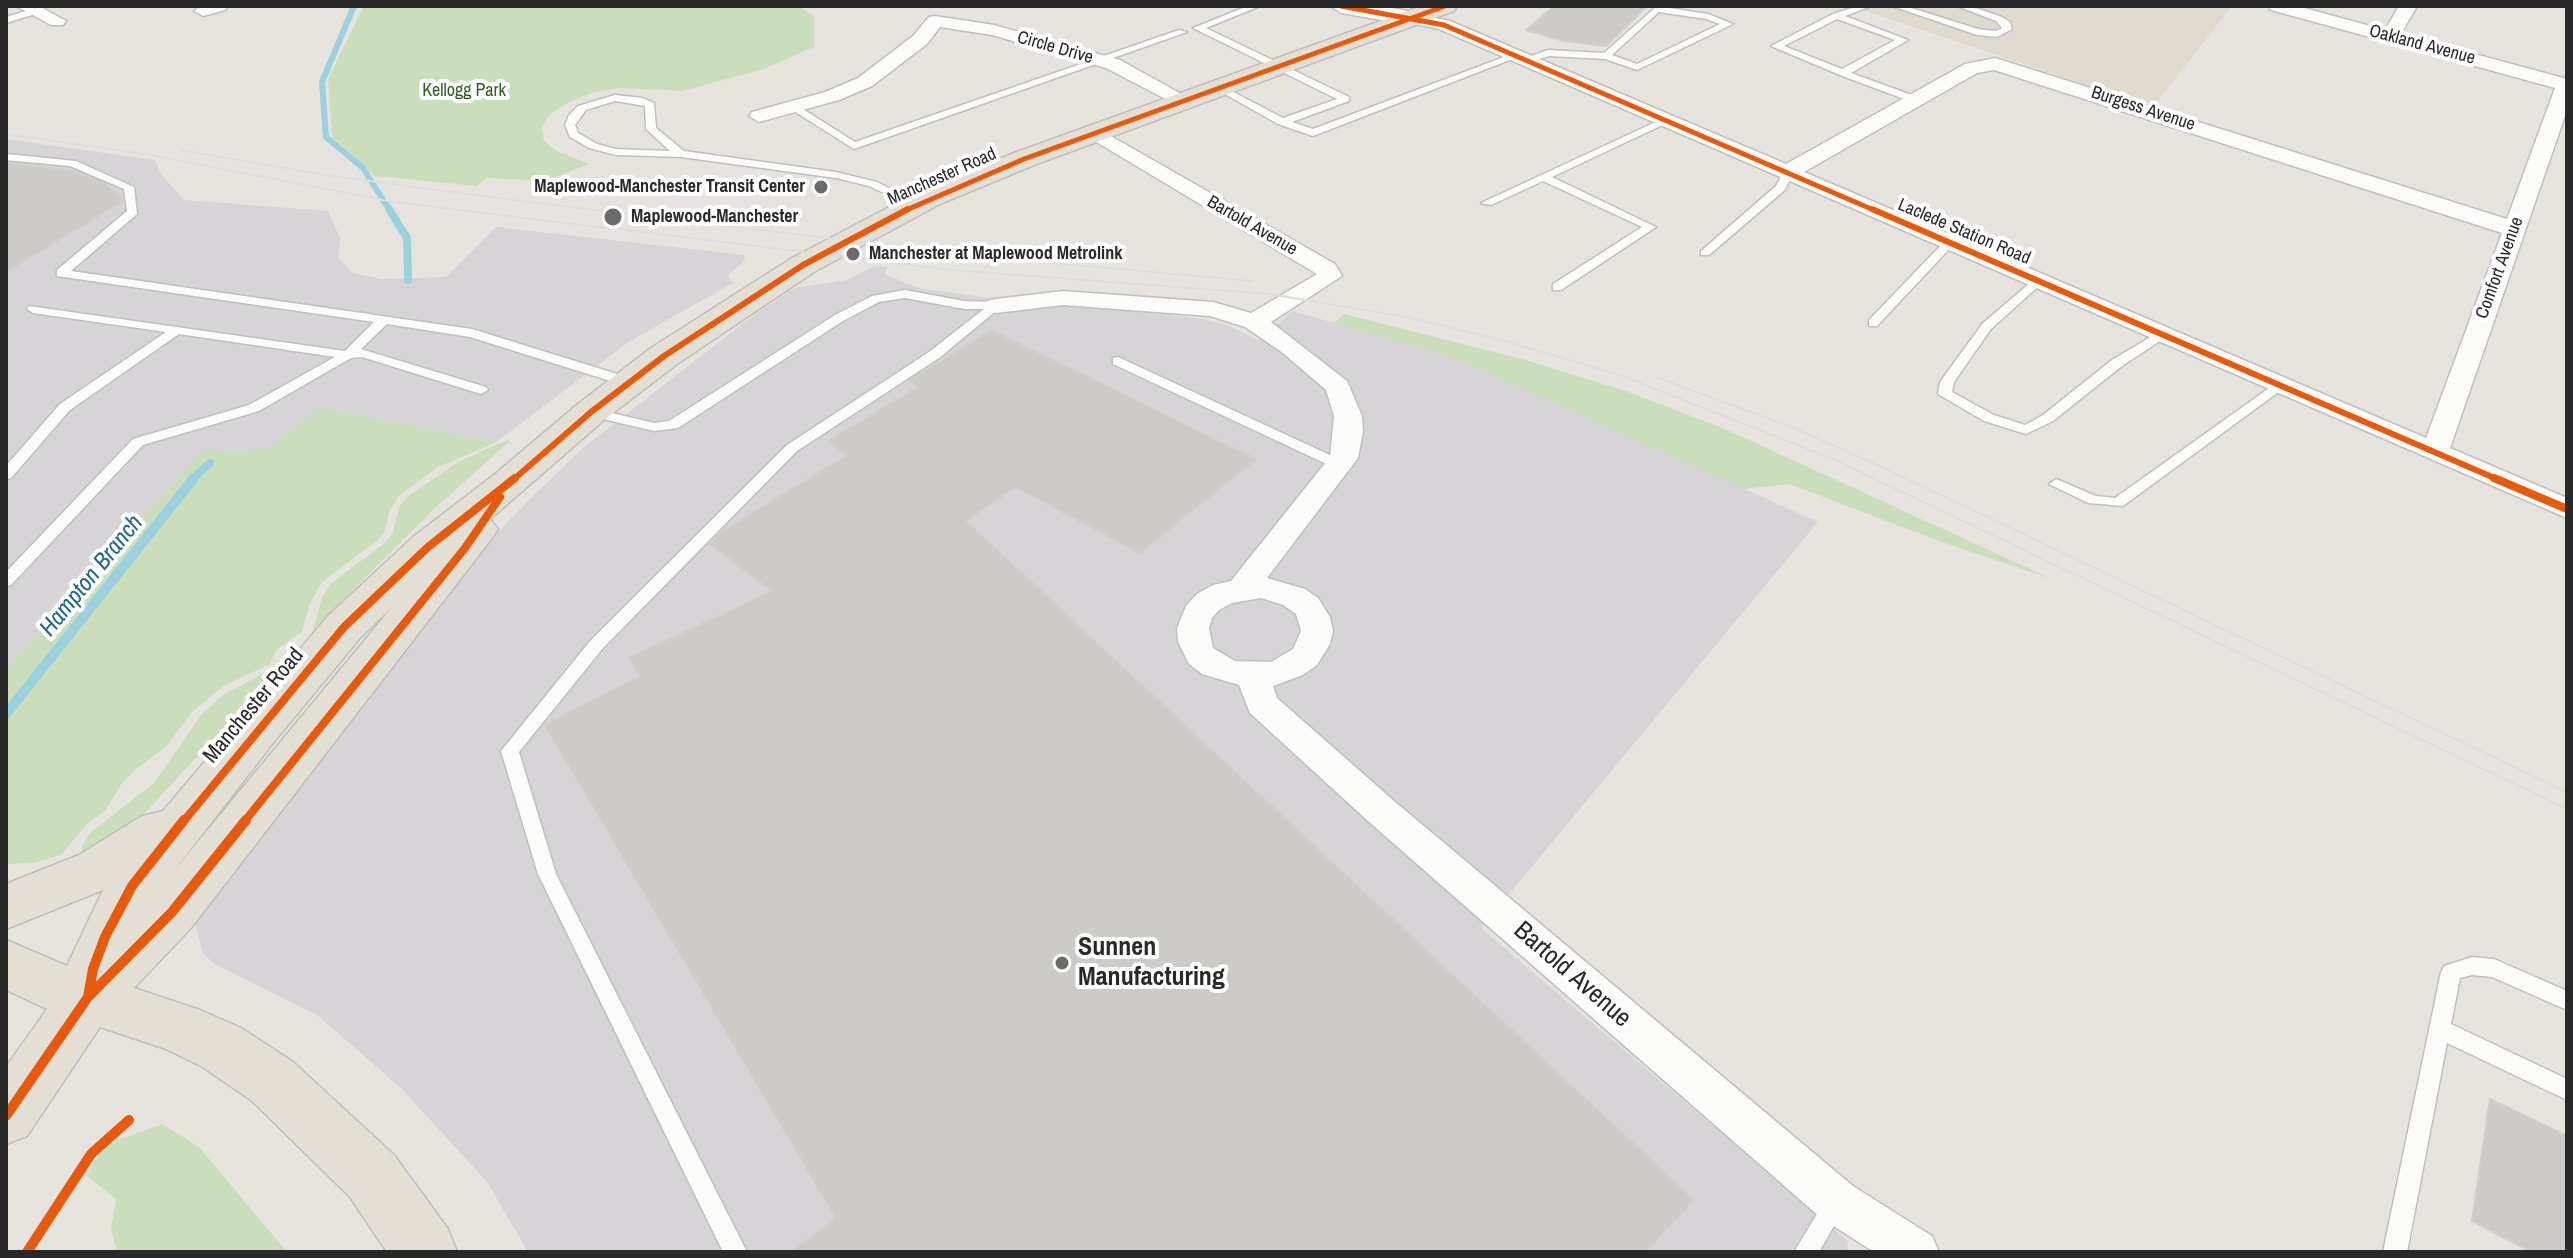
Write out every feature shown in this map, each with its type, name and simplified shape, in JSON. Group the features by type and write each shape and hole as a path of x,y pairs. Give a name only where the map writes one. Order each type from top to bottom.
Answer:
{"main road":[{"name":"Manchester Road","path":"88,997 93,969 121,902 203,796 344,627 428,547 628,382 759,292 852,236 915,204 979,176 1445,6"},
{"name":"Manchester Road","path":"6,1116 88,997 145,942 178,904 465,548 508,484"},
{"path":"6,907 97,870 152,837 203,796"},
{"path":"6,964 57,988 180,1028 221,1047 272,1081 372,1176 425,1252"}],"street":[{"name":"Laclede Station Road","path":"1341,6 1444,25 2567,509"},
{"name":"Oakland Avenue","path":"2277,6 2566,85"},
{"path":"2390,37 2408,6"},
{"path":"31,9 57,21"},
{"path":"759,116 794,108 865,82 920,40 931,13"},
{"name":"Circle Drive","path":"931,13 1100,60 1184,101"},
{"name":"Burgess Avenue","path":"1788,172 1972,68 1995,64 2514,229"},
{"name":"Comfort Avenue","path":"2435,452 2566,85"},
{"name":"Bartold Avenue","path":"1095,133 1327,269 1330,276 1325,281 1254,322"},
{"path":"996,306 1063,298 1213,309 1254,322 1292,348 1338,387 1346,402 1349,431 1340,465 1242,588"},
{"path":"1262,587 1294,597 1307,606 1314,617 1317,631 1314,644 1305,657 1291,667 1253,676 1214,666 1201,656 1194,642 1193,628 1197,614 1216,598 1242,588 1262,587"},
{"name":"Bartold Avenue","path":"1253,676 1262,704 1307,746 1837,1202 1916,1252"}],"lane":[{"path":"1256,6 1198,28 1345,99 1282,122"},
{"path":"1867,6 1836,16 1776,46 1916,100"},
{"path":"1896,6 1987,35 2007,29 2007,24 1999,19 1961,6"},
{"path":"6,20 31,9"},
{"path":"1219,88 1282,122 1313,133 1520,58 1548,53 1606,56 1637,67 1728,24 1708,17 1657,9 1606,56"},
{"path":"1836,16 1903,40 1843,73"},
{"path":"794,108 854,146 1182,32"},
{"path":"681,154 651,129 650,105 643,101 615,98 582,108 570,125 574,135 593,146 630,154 681,154 857,179 915,204"},
{"path":"1487,203 1666,121"},
{"path":"6,157 72,163 129,187 133,212 61,273 472,333 628,382"},
{"path":"1705,253 1781,188 1788,172"},
{"path":"1543,177 1650,227 1557,287"},
{"path":"1873,323 1949,243"},
{"path":"2037,281 1987,326 1947,382 1945,394 1989,418 2026,430 2048,418 2117,363 2163,335"},
{"path":"591,412 654,427 673,425 839,318 876,299 905,294 964,305 996,306"},
{"path":"735,1252 547,874 510,751 597,644 792,448 934,355 996,306"},
{"path":"33,309 348,355 363,353 481,390"},
{"path":"6,581 138,442 254,408 348,355 383,321"},
{"path":"6,475 65,407 177,330"},
{"path":"1118,361 1340,465"},
{"path":"2056,484 2093,500 2118,503 2279,385"},
{"path":"2395,1252 2451,972 2472,966 2494,968 2567,1001"},
{"path":"2439,1029 2567,1090"},
{"path":"1806,1252 1837,1202"}],"shaded area":[{"path":"1850,6 2232,6 2153,107"},
{"path":"6,139 155,160 161,174 184,200 328,211 340,238 338,258 353,273 382,279 446,277 496,227 744,255 745,261 728,275 733,283 630,341 495,443 321,407 268,450 202,451 6,671"},
{"path":"875,266 888,267 885,274 918,288 1053,307 1101,308 1204,319 1234,328 1258,340 1293,311 1457,359 1818,522 1481,928 1848,1241 1847,1252 528,1252 487,1182 401,1088 317,1015 213,963 202,952 196,923 201,908 475,556 529,500 584,447 751,317 795,288 847,280"}],"green space":[{"name":"Kellogg Park","path":"364,6 799,6 814,16 814,47 761,70 682,91 619,88 594,92 569,102 549,115 542,128 544,141 557,151 589,164 546,181 487,178 476,186 375,176 332,137 328,79"},
{"path":"1344,314 1522,359 1623,390 1723,428 2052,579 1939,541 1789,484 1744,489 1457,359 1334,323"},
{"path":"320,407 495,443 438,467 400,495 378,540 321,583 309,606 302,632 276,650 270,664 222,687 192,712 166,747 122,783 106,810 87,824 61,855 33,863 6,864 6,671 202,451 268,450"},
{"path":"510,441 433,510 313,630 322,597 330,584 386,542 393,533 399,507 408,496 458,462"},
{"path":"272,669 277,670 145,813 132,825 82,854 82,846 90,833 155,782 201,715 223,695"},
{"path":"162,1124 199,1147 287,1252 117,1252 111,1230 116,1199 87,1176 99,1155 118,1140"}],"building":[{"path":"1554,6 1647,6 1606,46 1564,41 1526,30"},
{"path":"6,163 77,172 105,184 123,201 6,272"},
{"name":"Sunnen Manufacturing","path":"991,330 1256,459 1140,553 1015,487 966,521 1694,1200 1645,1252 791,1252 836,1218 545,725 640,676 629,658 772,591 710,544 720,533 847,455 828,441 918,387 909,381"},
{"path":"2490,1099 2567,1136 2567,1252 2532,1252 2472,1221"}],"waterway":[{"name":"Hampton Branch","path":"354,6 322,82 326,137 363,168 390,211"},
{"name":"Hampton Branch","path":"389,209 407,238 408,280"},
{"name":"Hampton Branch","path":"191,480 210,463"},
{"name":"Hampton Branch","path":"6,714 194,478"}],"tram line":[{"path":"6,134 145,154 394,202 952,270 1269,294 1407,317 1501,340 1620,375 1833,459 2567,809"},
{"path":"180,150 332,176 528,202 976,256 1252,281"},
{"path":"1656,377 1794,428 1882,467 2567,792"}],"cycle path":[{"path":"1341,6 1444,25 2567,509"},
{"path":"88,997 93,969 105,937 132,886 256,730 344,627 428,547 664,356 803,265 929,198 1024,159 1445,6"},
{"path":"6,1116 88,997 172,912 465,548 500,497"},
{"path":"27,1252 91,1154 129,1120"}],"place":[{"name":"Maplewood-Manchester Transit Center","path":"821,187"},
{"name":"Maplewood-Manchester","path":"613,217"},
{"name":"Manchester at Maplewood Metrolink","path":"853,254"},
{"name":"Sunnen Manufacturing","path":"1062,963"}]}
